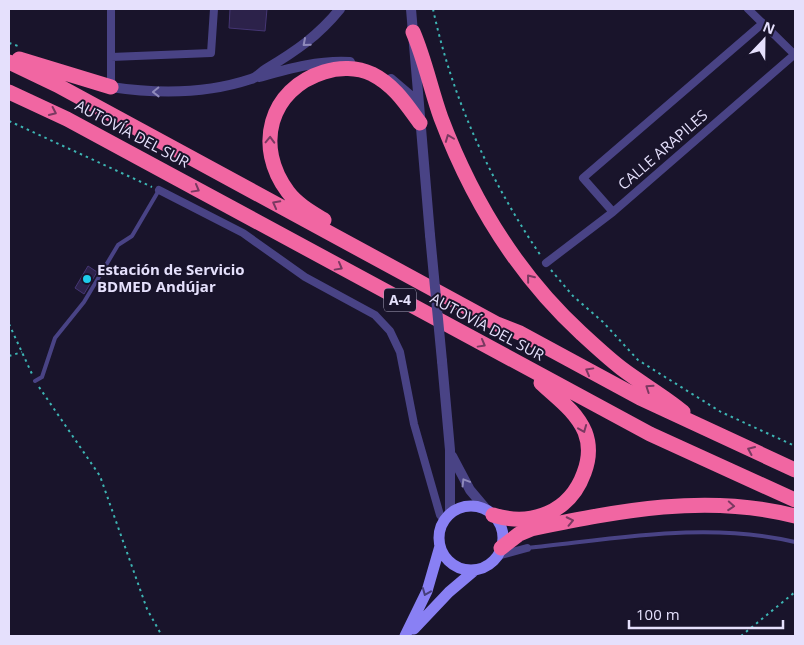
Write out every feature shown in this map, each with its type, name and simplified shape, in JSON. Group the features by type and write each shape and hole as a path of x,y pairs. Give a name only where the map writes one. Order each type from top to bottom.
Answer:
{"highway":[{"path":"413,32 423,56 440,116 459,164 483,210 511,254 543,294 580,333 621,368 675,405 702,428"},
{"path":"9,56 111,87"},
{"name":"AUTOVÍA DEL SUR","path":"9,62 57,86 497,324 520,333 640,398 795,470"},
{"path":"420,123 399,94 371,74 350,68 331,70 314,75 297,84 282,101 271,124 269,142 271,160 288,193 303,206 500,316 520,333"},
{"name":"AUTOVÍA DEL SUR","path":"9,92 67,119 650,434 795,500"},
{"path":"490,512 521,520 550,513 574,494 587,465 589,449 586,434 579,420 526,368"},
{"path":"503,547 520,534 531,529 615,512 661,506 700,504 739,507 795,516"}],"main road":[{"path":"467,506 490,512 502,530 503,547 484,567 475,570 435,605 406,636 426,591 440,546 440,528 447,516 467,506"},
{"path":"440,546 444,555 457,567 475,570"}],"street":[{"path":"111,9 111,87 146,93 183,92 253,79 290,68 336,61 356,62 378,70 396,82 418,102"},
{"path":"111,57 211,53 214,9"},
{"path":"253,79 303,47 340,9"},
{"path":"159,190 242,233 304,277 375,315 390,331 400,352 414,424 440,515 447,516 450,450 411,9"},
{"path":"748,9 795,54"},
{"path":"613,212 582,178 763,23"},
{"name":"CALLE ARAPILES","path":"546,263 613,212 795,54"},
{"path":"450,450 470,490 490,512"},
{"path":"503,547 527,548"},
{"path":"503,547 527,548"}],"lane":[{"path":"35,381 42,377 55,338 84,302 118,245 132,236 159,190"},
{"path":"527,548 712,531 795,542"}],"path":[{"path":"433,9 448,70 464,112 510,210 546,263 573,296 603,322 638,360 722,412 795,446"},
{"path":"9,121 159,190"},
{"path":"9,324 35,381 100,476 147,609 162,636"},
{"path":"9,356 22,352"},
{"path":"741,636 795,592"}],"building":[{"path":"230,9 267,9 265,31 229,28"},
{"path":"88,266 97,272 84,294 75,288"}],"place":[{"name":"Estación de Servicio BDMED Andújar","path":"87,279"}]}
